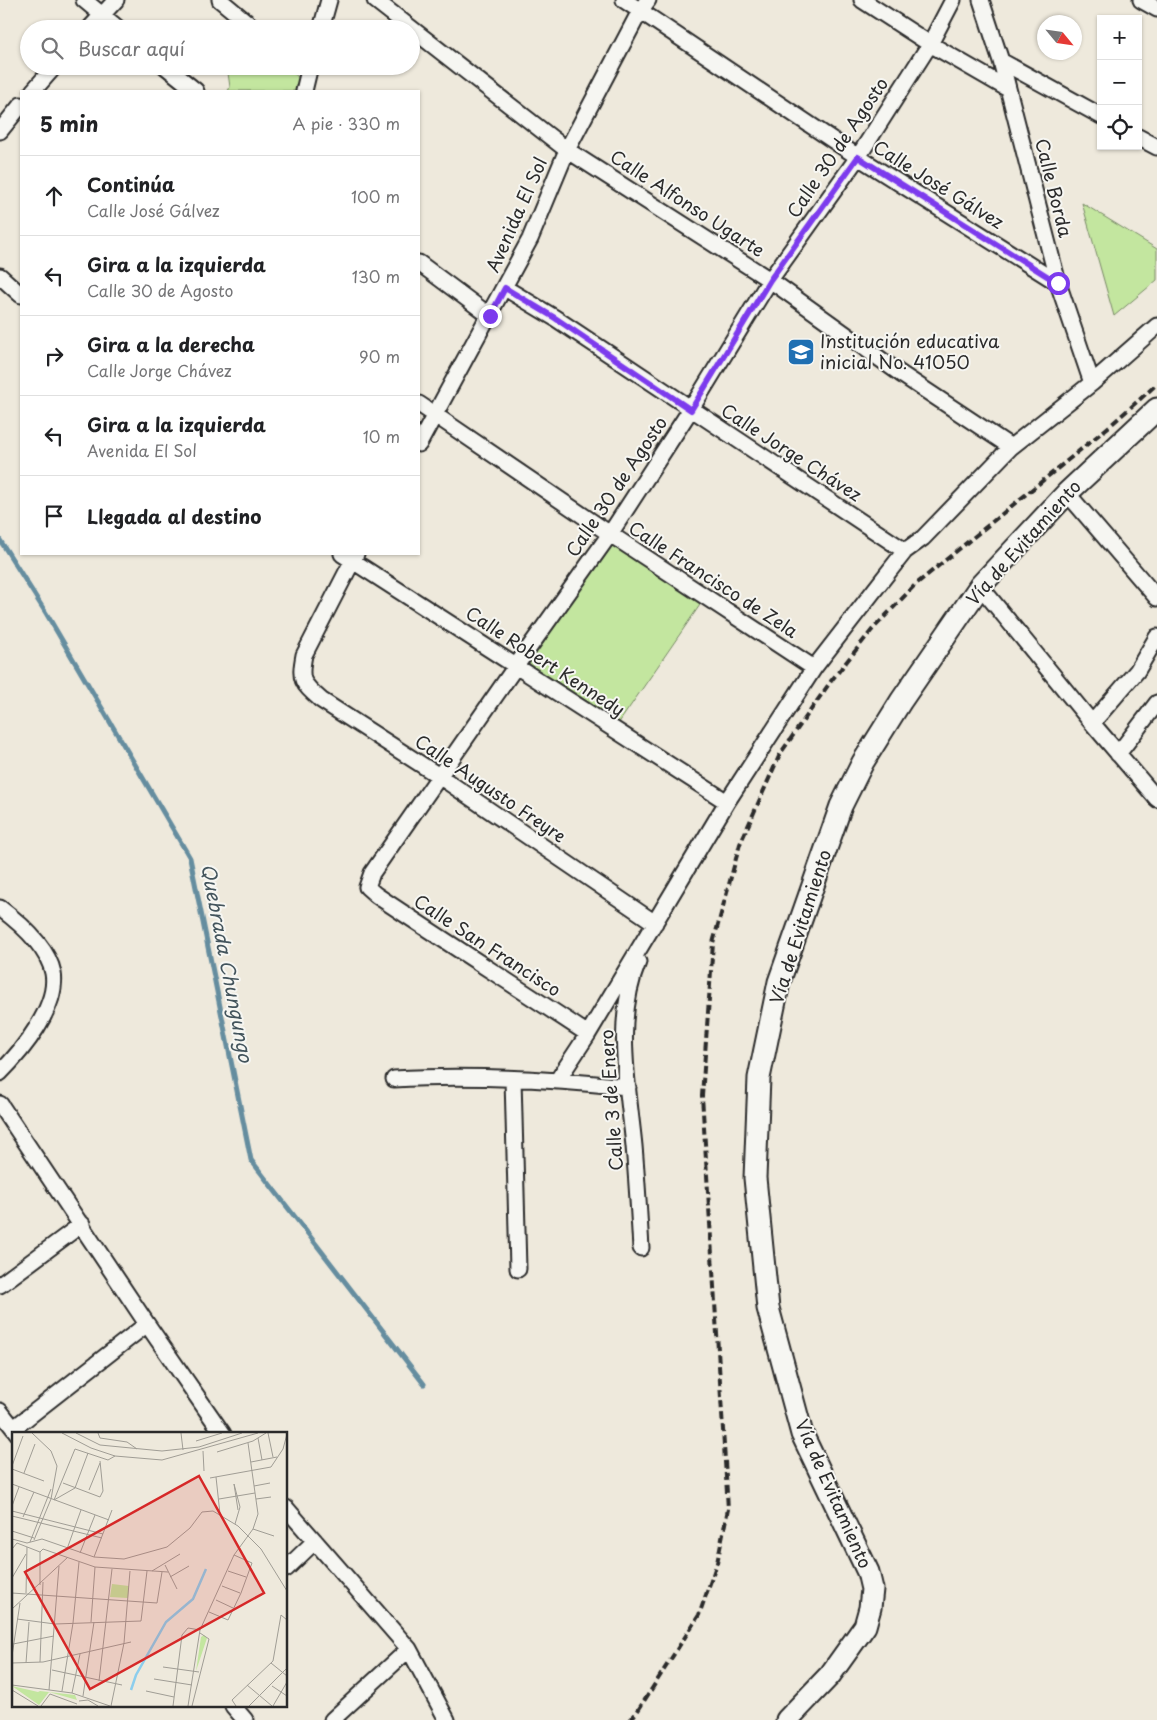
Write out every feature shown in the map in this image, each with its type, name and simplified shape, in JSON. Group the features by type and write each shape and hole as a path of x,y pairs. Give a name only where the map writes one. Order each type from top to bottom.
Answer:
{"main road":[{"name":"Vía de Evitamiento","path":"787,1720 830,1675 865,1626 870,1608 872,1589 868,1572 802,1434 768,1308 755,1178 759,1078 779,982 841,806 863,762 901,701 980,586 1067,493 1157,409"}],"street":[{"path":"84,0 109,20"},
{"path":"97,20 116,0"},
{"path":"220,0 244,20"},
{"path":"324,20 330,0"},
{"name":"Calle Alfonso Ugarte","path":"376,0 401,20"},
{"name":"Calle José Gálvez","path":"624,0 644,6 858,157 1058,283"},
{"path":"862,0 930,44 1008,89"},
{"name":"Calle 30 de Agosto","path":"367,887 372,873 610,534 691,410 770,280 858,157 930,44 953,0"},
{"name":"Calle Borda","path":"981,0 1001,61 1058,283 1092,383"},
{"path":"1141,0 1157,9"},
{"name":"Avenida El Sol","path":"420,442 505,288 530,239 567,150 644,6"},
{"name":"Calle Alfonso Ugarte","path":"420,35 567,150 770,280 901,374 1011,447"},
{"path":"1001,61 1097,114"},
{"path":"34,90 47,75"},
{"path":"177,75 195,90"},
{"path":"304,90 305,75"},
{"path":"0,131 20,106"},
{"path":"1142,138 1157,147"},
{"path":"420,264 490,316"},
{"path":"0,276 20,294"},
{"name":"Calle Jorge Chávez","path":"505,288 555,318 905,551"},
{"path":"557,1081 588,1034 727,802 814,668 905,551 923,538 1011,447 1092,383 1157,326"},
{"name":"Calle Francisco de Zela","path":"420,405 610,534 814,668"},
{"path":"1067,493 1157,598"},
{"name":"Calle Robert Kennedy","path":"350,556 727,802"},
{"name":"Calle Augusto Freyre","path":"350,556 304,655 301,672 304,685 321,700 439,776 654,923"},
{"path":"980,586 1157,799"},
{"path":"1092,723 1136,671 1157,637"},
{"path":"1118,754 1157,703"},
{"name":"Calle San Francisco","path":"367,887 455,948 491,969 588,1034"},
{"path":"0,908 19,922 44,951 53,973 52,996 38,1024 11,1062 0,1073"},
{"name":"Calle 3 de Enero","path":"641,1248 624,1046 629,991 634,971 654,923"},
{"path":"394,1079 439,1076 557,1081 628,1087"},
{"path":"512,1079 518,1269"},
{"path":"0,1104 222,1432"},
{"path":"0,1285 82,1224"},
{"path":"0,1410 16,1431 147,1324"},
{"path":"288,1510 409,1649 447,1720"},
{"path":"288,1567 315,1541"},
{"path":"332,1720 409,1649"},
{"path":"235,1708 245,1720"}],"green space":[{"path":"228,75 296,75 299,78 296,90 228,90 230,87"},
{"path":"1082,203 1157,249 1157,280 1114,316"},
{"path":"612,540 702,602 618,724 528,666"}],"waterway":[{"name":"Quebrada Chungungo","path":"0,540 46,613 190,858 251,1160 424,1384"}],"railway":[{"path":"630,1720 699,1615 717,1563 728,1509 702,1096 713,943 740,844 780,754 831,681 872,630 915,585 1112,424 1157,384"}],"place":[{"name":"Institución educativa inicial No. 41050","path":"801,352"}],"route":[{"path":"490,316 505,288 555,318 691,410 770,280 858,157 1058,283"}]}
